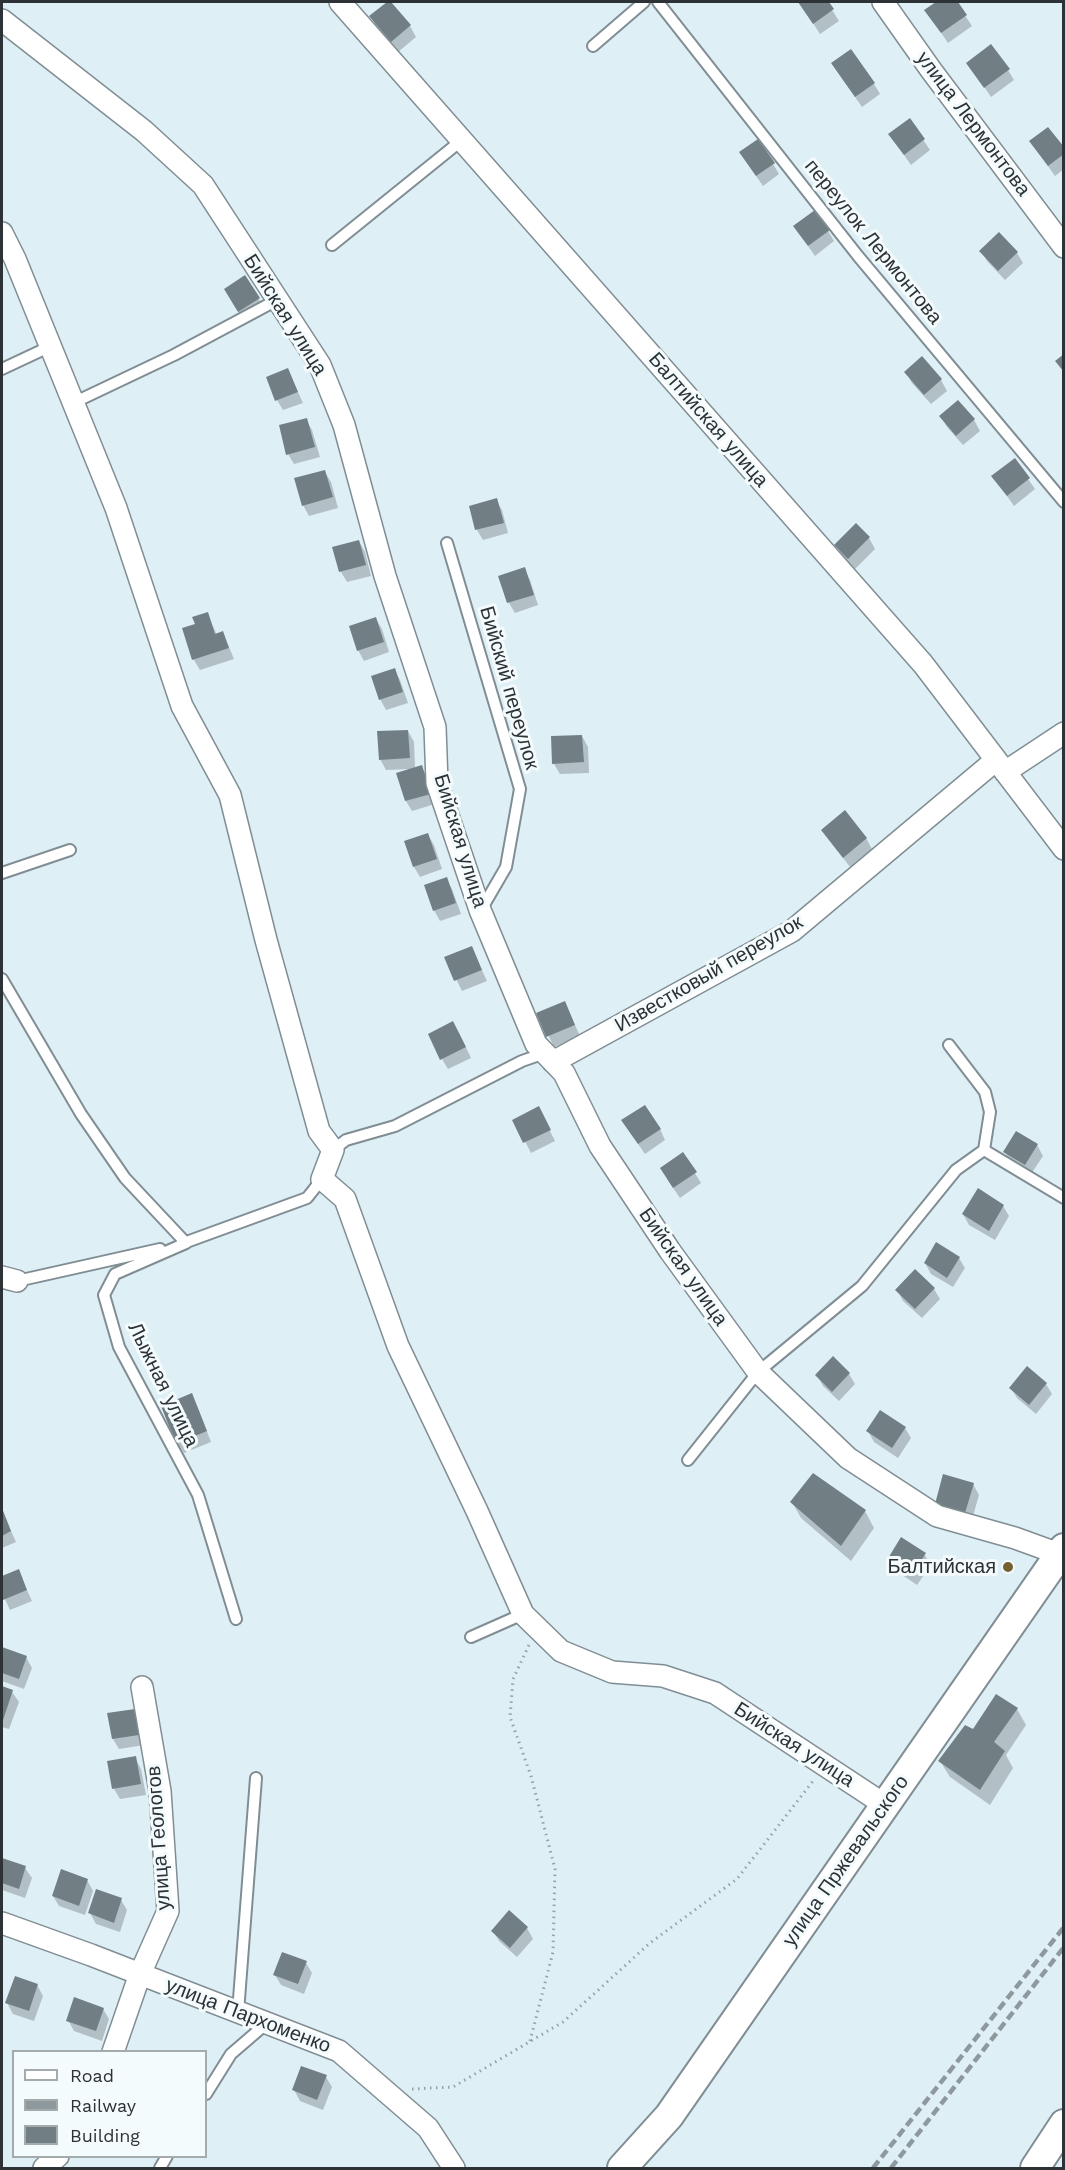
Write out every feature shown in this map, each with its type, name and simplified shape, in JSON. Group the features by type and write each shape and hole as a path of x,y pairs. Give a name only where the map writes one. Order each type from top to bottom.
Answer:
{"street":[{"name":"Балтийская улица","path":"340,2 923,664 1064,849"},
{"name":"улица Лермонтова","path":"883,2 931,70 1063,244"},
{"name":"Бийская улица","path":"2,20 144,131 204,185 320,365 344,425 385,576 435,728 437,783 480,910 536,1044 564,1073 606,1156 670,1251 758,1372 848,1458 937,1516 1061,1551"},
{"path":"2,233 15,259 116,508 182,706 230,795 266,940 318,1131 333,1150 322,1179"},
{"name":"Известковый переулок","path":"549,1057 792,931 1000,766 1064,733"},
{"name":"Бийская улица","path":"322,1179 345,1199 398,1346 530,1621 561,1651 612,1672 663,1676 715,1693 885,1805"},
{"name":"улица Пржевальского","path":"622,2169 669,2116 1061,1551"},
{"name":"улица Геологов","path":"114,2050 140,1974 168,1911 160,1791 142,1687"},
{"name":"улица Пархоменко","path":"2,1923 339,2051 428,2128 454,2169"},
{"path":"1035,2169 1064,2124"},
{"path":"44,2169 57,2158"}],"lane":[{"path":"593,46 644,2"},
{"name":"переулок Лермонтова","path":"658,2 858,256 1064,502"},
{"path":"332,244 462,140"},
{"path":"73,403 174,355 277,300"},
{"path":"2,369 51,346"},
{"name":"Бийский переулок","path":"447,543 520,789 506,867 480,910"},
{"path":"2,873 70,850"},
{"path":"2,979 81,1114 125,1178 186,1243"},
{"path":"688,1460 758,1372 862,1286 956,1170 984,1150 990,1112 986,1092 949,1045"},
{"name":"Известковый переулок","path":"333,1150 346,1140 395,1126 522,1060 549,1057"},
{"path":"984,1150 1064,1198"},
{"path":"9,1279 186,1243 307,1198 322,1179"},
{"name":"Лыжная улица","path":"186,1243 115,1274 104,1295 119,1347 198,1495 236,1619"},
{"path":"471,1637 530,1621"},
{"path":"238,2012 256,1778"},
{"path":"207,2092 231,2054 267,2023"}],"path":[{"path":"530,1621 513,1678 510,1717 531,1776 555,1869 553,1952 530,2041"},
{"path":"384,2090 453,2087 563,2022 650,1943 737,1879 825,1765"}],"building":[{"path":"387,2 391,2 411,25 391,42 369,16"},
{"path":"798,2 829,2 834,9 813,24"},
{"path":"936,2 958,2 967,15 941,33 924,10"},
{"path":"991,44 1010,69 984,88 966,63"},
{"path":"851,49 875,83 855,97 831,63"},
{"path":"910,118 925,139 904,155 888,134"},
{"path":"1048,127 1064,147 1064,154 1048,166 1029,141"},
{"path":"758,139 775,163 756,176 739,152"},
{"path":"815,210 830,230 808,246 793,226"},
{"path":"999,232 1018,252 998,271 979,251"},
{"path":"245,275 260,298 238,312 224,289"},
{"path":"1064,354 1064,372 1055,361"},
{"path":"922,356 942,379 924,395 904,372"},
{"path":"288,368 298,392 275,401 266,377"},
{"path":"958,400 975,419 956,436 939,416"},
{"path":"307,418 315,447 286,455 279,425"},
{"path":"1015,458 1030,478 1007,496 991,476"},
{"path":"325,470 333,497 302,506 294,478"},
{"path":"497,498 504,523 475,530 469,506"},
{"path":"856,523 870,537 848,559 834,545"},
{"path":"359,540 366,565 339,572 332,547"},
{"path":"525,567 534,595 507,603 498,576"},
{"path":"208,612 215,634 223,631 229,648 192,660 182,628 195,624 192,617"},
{"path":"376,617 384,642 357,651 349,626"},
{"path":"395,668 403,692 379,700 371,676"},
{"path":"408,730 410,758 379,760 377,731"},
{"path":"582,735 584,762 552,764 551,736"},
{"path":"422,765 431,794 405,801 396,773"},
{"path":"845,810 867,838 843,858 821,830"},
{"path":"428,833 437,859 413,867 404,841"},
{"path":"447,877 456,903 433,911 424,885"},
{"path":"472,946 482,970 454,981 444,957"},
{"path":"565,1001 575,1025 546,1037 536,1013"},
{"path":"453,1021 466,1047 440,1060 428,1034"},
{"path":"645,1105 661,1129 638,1144 621,1120"},
{"path":"539,1106 551,1130 523,1143 512,1120"},
{"path":"1016,1131 1038,1144 1025,1165 1003,1152"},
{"path":"683,1152 697,1172 673,1188 660,1168"},
{"path":"978,1188 1004,1205 989,1231 962,1214"},
{"path":"936,1242 960,1257 947,1278 924,1263"},
{"path":"915,1269 935,1288 915,1309 895,1290"},
{"path":"833,1356 850,1373 832,1392 815,1375"},
{"path":"1027,1366 1047,1383 1029,1405 1009,1388"},
{"path":"192,1393 207,1431 176,1444 161,1406"},
{"path":"880,1410 906,1427 892,1448 866,1431"},
{"path":"813,1473 866,1510 841,1546 790,1502"},
{"path":"943,1474 974,1483 965,1513 935,1504"},
{"path":"2,1508 11,1531 2,1536"},
{"path":"901,1537 926,1553 911,1576 887,1560"},
{"path":"19,1569 27,1590 3,1600 2,1576"},
{"path":"2,1647 27,1656 19,1679 2,1673"},
{"path":"2,1686 13,1690 2,1723"},
{"path":"996,1694 1018,1708 994,1742 1005,1751 980,1790 938,1761 965,1725 973,1729"},
{"path":"135,1709 139,1735 112,1739 107,1713"},
{"path":"136,1756 141,1784 112,1789 107,1761"},
{"path":"2,1858 26,1866 19,1889 2,1883"},
{"path":"61,1869 88,1879 79,1906 52,1896"},
{"path":"96,1889 122,1898 114,1923 88,1913"},
{"path":"509,1910 528,1927 510,1948 491,1931"},
{"path":"282,1952 307,1961 298,1984 273,1975"},
{"path":"15,1976 38,1984 29,2011 5,2003"},
{"path":"74,1997 104,2008 96,2031 66,2021"},
{"path":"301,2066 327,2075 317,2100 292,2090"}],"railway":[{"path":"873,2168 1064,1927"},
{"path":"891,2168 1064,1947"}],"place":[{"name":"Балтийская","path":"1008,1567"}]}
